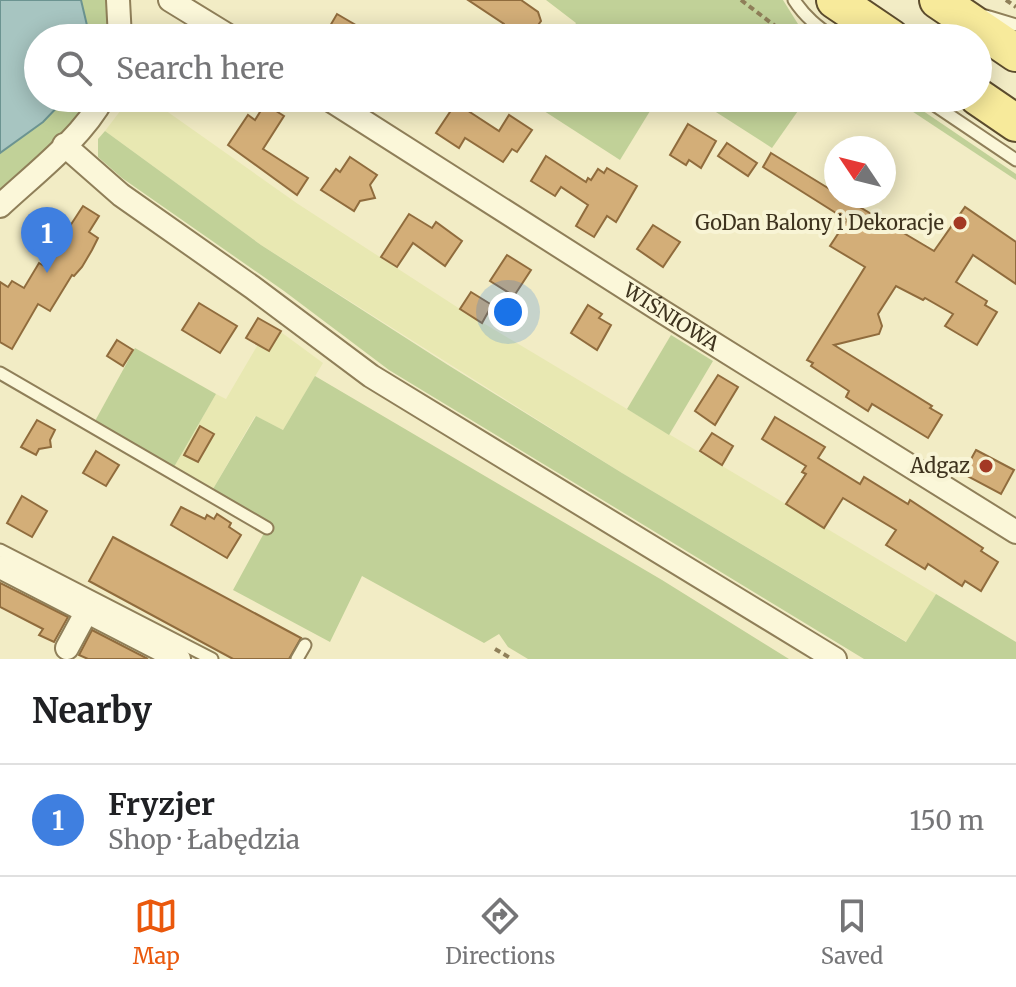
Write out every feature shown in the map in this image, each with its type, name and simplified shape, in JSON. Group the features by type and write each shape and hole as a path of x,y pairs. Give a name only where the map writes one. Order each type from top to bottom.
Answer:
{"main road":[{"path":"835,0 870,24"},
{"path":"938,0 973,24"},
{"path":"992,37 1016,53"},
{"path":"992,107 1016,123"}],"street":[{"path":"118,0 119,24"},
{"path":"170,0 209,24"},
{"path":"0,206 94,112"},
{"name":"WIŚNIOWA","path":"349,112 1016,532"},
{"path":"64,145 121,195 371,376 835,659"},
{"path":"0,567 179,659"},
{"path":"67,648 87,611"}],"lane":[{"path":"794,0 814,24"},
{"path":"938,0 1016,25"},
{"path":"945,112 1016,160"},
{"path":"0,373 267,528"},
{"path":"0,550 212,659"},
{"path":"297,659 305,645"}],"path":[{"path":"741,0 773,24"},
{"path":"1006,0 1016,7"},
{"path":"495,649 512,659"}],"green space":[{"path":"0,0 108,0 109,24 24,24 24,112 81,112 60,137 0,193"},
{"path":"546,0 783,0 798,24 575,24"},
{"path":"119,112 168,112 298,204 460,309 936,594 907,642 622,473 261,245 105,131"},
{"path":"546,112 649,112 620,160"},
{"path":"716,112 797,112 772,148"},
{"path":"913,112 925,112 1016,174 1016,180"},
{"path":"105,131 261,245 448,365 906,642 936,594 1016,642 1016,659 864,659 389,370 284,291 122,178 98,157 98,139"},
{"path":"270,324 323,363 283,430 255,416 213,489 174,467 216,394 226,399"},
{"path":"671,335 713,361 669,435 627,409"},
{"path":"135,348 216,394 174,467 95,421"},
{"path":"315,376 662,580 789,659 528,659 508,647 499,634 484,643 362,576 330,642 233,590 270,522 213,489 256,416 283,430"}],"water":[{"path":"0,0 81,0 87,24 24,24 24,112 53,112 0,153"}],"building":[{"path":"468,0 521,0 538,12 541,21 539,24 504,24"},
{"path":"337,14 354,24 331,24"},
{"path":"260,112 278,112 284,116 263,149 308,178 297,195 228,145 248,115 255,120"},
{"path":"450,112 470,112 499,131 509,115 532,130 517,152 512,149 503,162 465,138 459,148 436,133"},
{"path":"688,124 716,141 701,168 689,160 686,165 670,155"},
{"path":"727,143 757,163 748,176 718,156"},
{"path":"771,153 824,186 824,205 763,167"},
{"path":"546,156 586,182 598,169 604,173 607,168 637,186 616,222 607,216 594,237 576,226 588,205 561,187 555,196 531,181"},
{"path":"350,157 377,175 370,185 375,198 360,201 354,211 321,190 336,169 340,172"},
{"path":"83,206 99,216 89,232 98,238 82,267 72,275 50,311 38,304 12,349 0,342 0,282 8,287 12,281 24,288 39,263 44,266"},
{"path":"965,207 1016,242 1016,284 973,255 956,282 987,301 985,305 997,312 977,345 945,326 953,314 896,286 878,314 882,326 879,334 834,345 942,415 928,438 872,404 868,411 846,397 849,391 811,366 813,363 807,360 865,267 830,246 847,220 828,208 861,208 934,251"},
{"path":"409,214 432,228 436,222 462,241 445,266 413,243 397,267 381,257"},
{"path":"653,225 680,242 663,267 637,249"},
{"path":"507,255 531,270 514,296 490,281"},
{"path":"471,292 492,305 482,323 460,309"},
{"path":"199,303 237,326 220,353 182,330"},
{"path":"588,305 602,314 599,318 611,325 597,350 571,333"},
{"path":"258,318 281,331 269,351 246,338"},
{"path":"117,340 133,350 123,366 107,356"},
{"path":"718,375 738,387 715,425 695,411"},
{"path":"775,417 825,447 818,458 860,484 864,477 908,504 910,500 983,548 981,551 998,562 981,591 965,581 962,586 928,564 925,569 886,545 896,530 843,498 824,528 786,504 806,474 802,472 806,466 762,439"},
{"path":"37,420 55,430 50,440 51,447 39,449 36,455 21,447"},
{"path":"200,426 214,434 198,462 184,455"},
{"path":"712,433 733,446 722,465 700,451"},
{"path":"976,450 1014,470 1001,494 969,477 971,474 965,470"},
{"path":"96,451 119,465 106,486 83,473"},
{"path":"22,496 47,511 32,537 7,523"},
{"path":"181,507 205,519 207,515 214,519 217,514 231,523 229,527 241,535 227,558 171,525"},
{"path":"113,537 301,638 289,659 233,659 89,581"},
{"path":"0,583 68,617 54,642 39,635 43,629 0,607"},
{"path":"92,630 148,659 88,659 79,655"}],"place":[{"name":"GoDan Balony i Dekoracje","path":"960,223"},
{"name":"Fryzjer","path":"47,273"},
{"name":"Adgaz","path":"986,466"}]}
